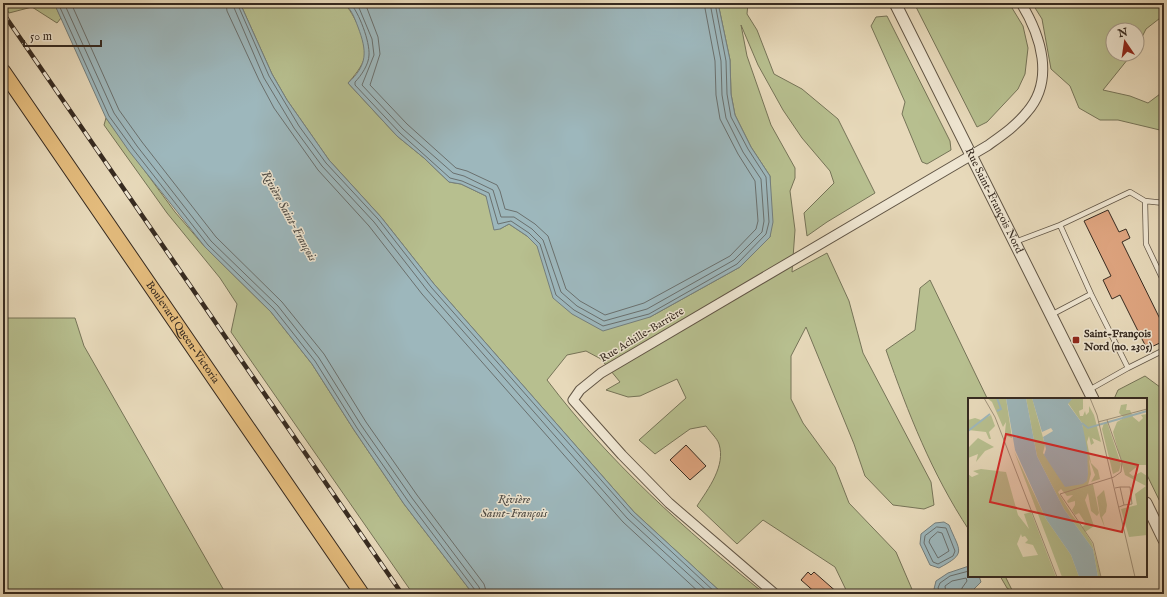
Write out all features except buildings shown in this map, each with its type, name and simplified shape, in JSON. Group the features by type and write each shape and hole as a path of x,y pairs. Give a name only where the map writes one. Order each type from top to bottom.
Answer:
{"main road":[{"name":"Boulevard Queen-Victoria","path":"3,71 362,594"}],"street":[{"name":"Rue Saint-François Nord","path":"895,3 1091,395"},
{"path":"971,155 987,146 1016,124 1028,112 1040,90 1043,77 1040,47 1032,22 1021,3"},
{"name":"Rue Achille-Barrière","path":"775,594 669,503 622,455 573,400 580,390 601,373 971,155"},
{"path":"1147,505 1164,540"}],"lane":[{"path":"1015,242 1060,225 1130,192 1145,201 1164,203"},
{"path":"1145,201 1146,244 1164,282"},
{"path":"1060,225 1091,294 1128,368"},
{"path":"1052,315 1091,294"},
{"path":"1091,395 1128,368 1164,350"}],"green space":[{"path":"3,3 54,3 61,18 57,23 32,7 9,13"},
{"path":"240,3 344,3 352,13 359,28 366,51 362,65 348,83 397,136 424,158 449,182 461,184 486,196 500,229 509,224 527,236 537,246 650,317 740,267 770,237 770,176 751,147 735,115 731,94 730,60 718,3 748,3 747,14 757,30 774,74 802,89 838,119 875,193 807,236 804,213 834,183 830,171 802,138 783,110 758,65 741,25 747,56 771,125 795,168 795,178 790,191 795,230 792,272 827,253 849,301 863,353 931,482 934,505 924,509 893,505 865,476 854,444 806,327 791,356 791,399 803,423 835,467 849,503 896,552 914,594 848,594 835,567 763,520 737,544 697,506 715,477 720,461 721,452 719,444 706,426 690,429 655,454 639,440 686,398 677,379 640,396 628,397 606,390 620,382 601,359 586,351 567,355 547,380 571,410 622,467 649,494 735,570 765,594 723,594 634,512 434,284 381,217 329,160 287,100 272,74"},
{"path":"914,3 1009,3 1023,26 1028,48 1025,74 1018,89 987,122 977,127"},
{"path":"1032,3 1164,3 1164,15 1145,31 1145,22 1105,22 1105,62 1126,62 1103,90 1130,96 1148,103 1164,91 1164,131 1118,120 1100,120 1079,108 1070,86 1051,69 1042,19"},
{"path":"887,16 950,141 951,150 927,164 922,162 902,114 905,102 871,26 876,17"},
{"path":"106,118 175,212 205,247 271,312 312,364 404,504 473,594 413,594 231,332 237,304 220,278 167,213 104,125"},
{"path":"930,280 987,398 968,398 968,528 932,465 912,420 886,350 915,330 920,288"},
{"path":"3,318 75,318 84,346 226,594 3,594"},
{"path":"1145,376 1164,390 1164,510 1147,475 1147,398 1114,398 1118,390"},
{"path":"1001,577 1006,577 1013,592 1007,588"}],"water":[{"name":"Rivière Saint-François","path":"54,3 240,3 272,74 287,100 329,160 381,217 434,284 634,512 723,594 473,594 404,504 312,364 271,312 205,247 129,151 106,118"},
{"path":"344,3 718,3 730,60 731,94 735,115 751,147 770,176 773,222 770,237 740,267 650,317 603,331 572,314 553,298 537,246 527,236 509,224 500,229 494,230 486,196 461,184 449,182 424,158 397,136 348,83 355,76 362,64 364,51 361,36 354,17"},
{"path":"944,522 949,525 959,551 954,559 939,568 930,565 920,544 921,534 935,523"},
{"path":"968,566 968,577 979,577 981,582 969,594 938,594 934,589 936,581 948,573"}],"railway":[{"path":"3,13 402,594"}],"place":[{"name":"Saint-François Nord (no. 2305)","path":"1076,340"}]}
